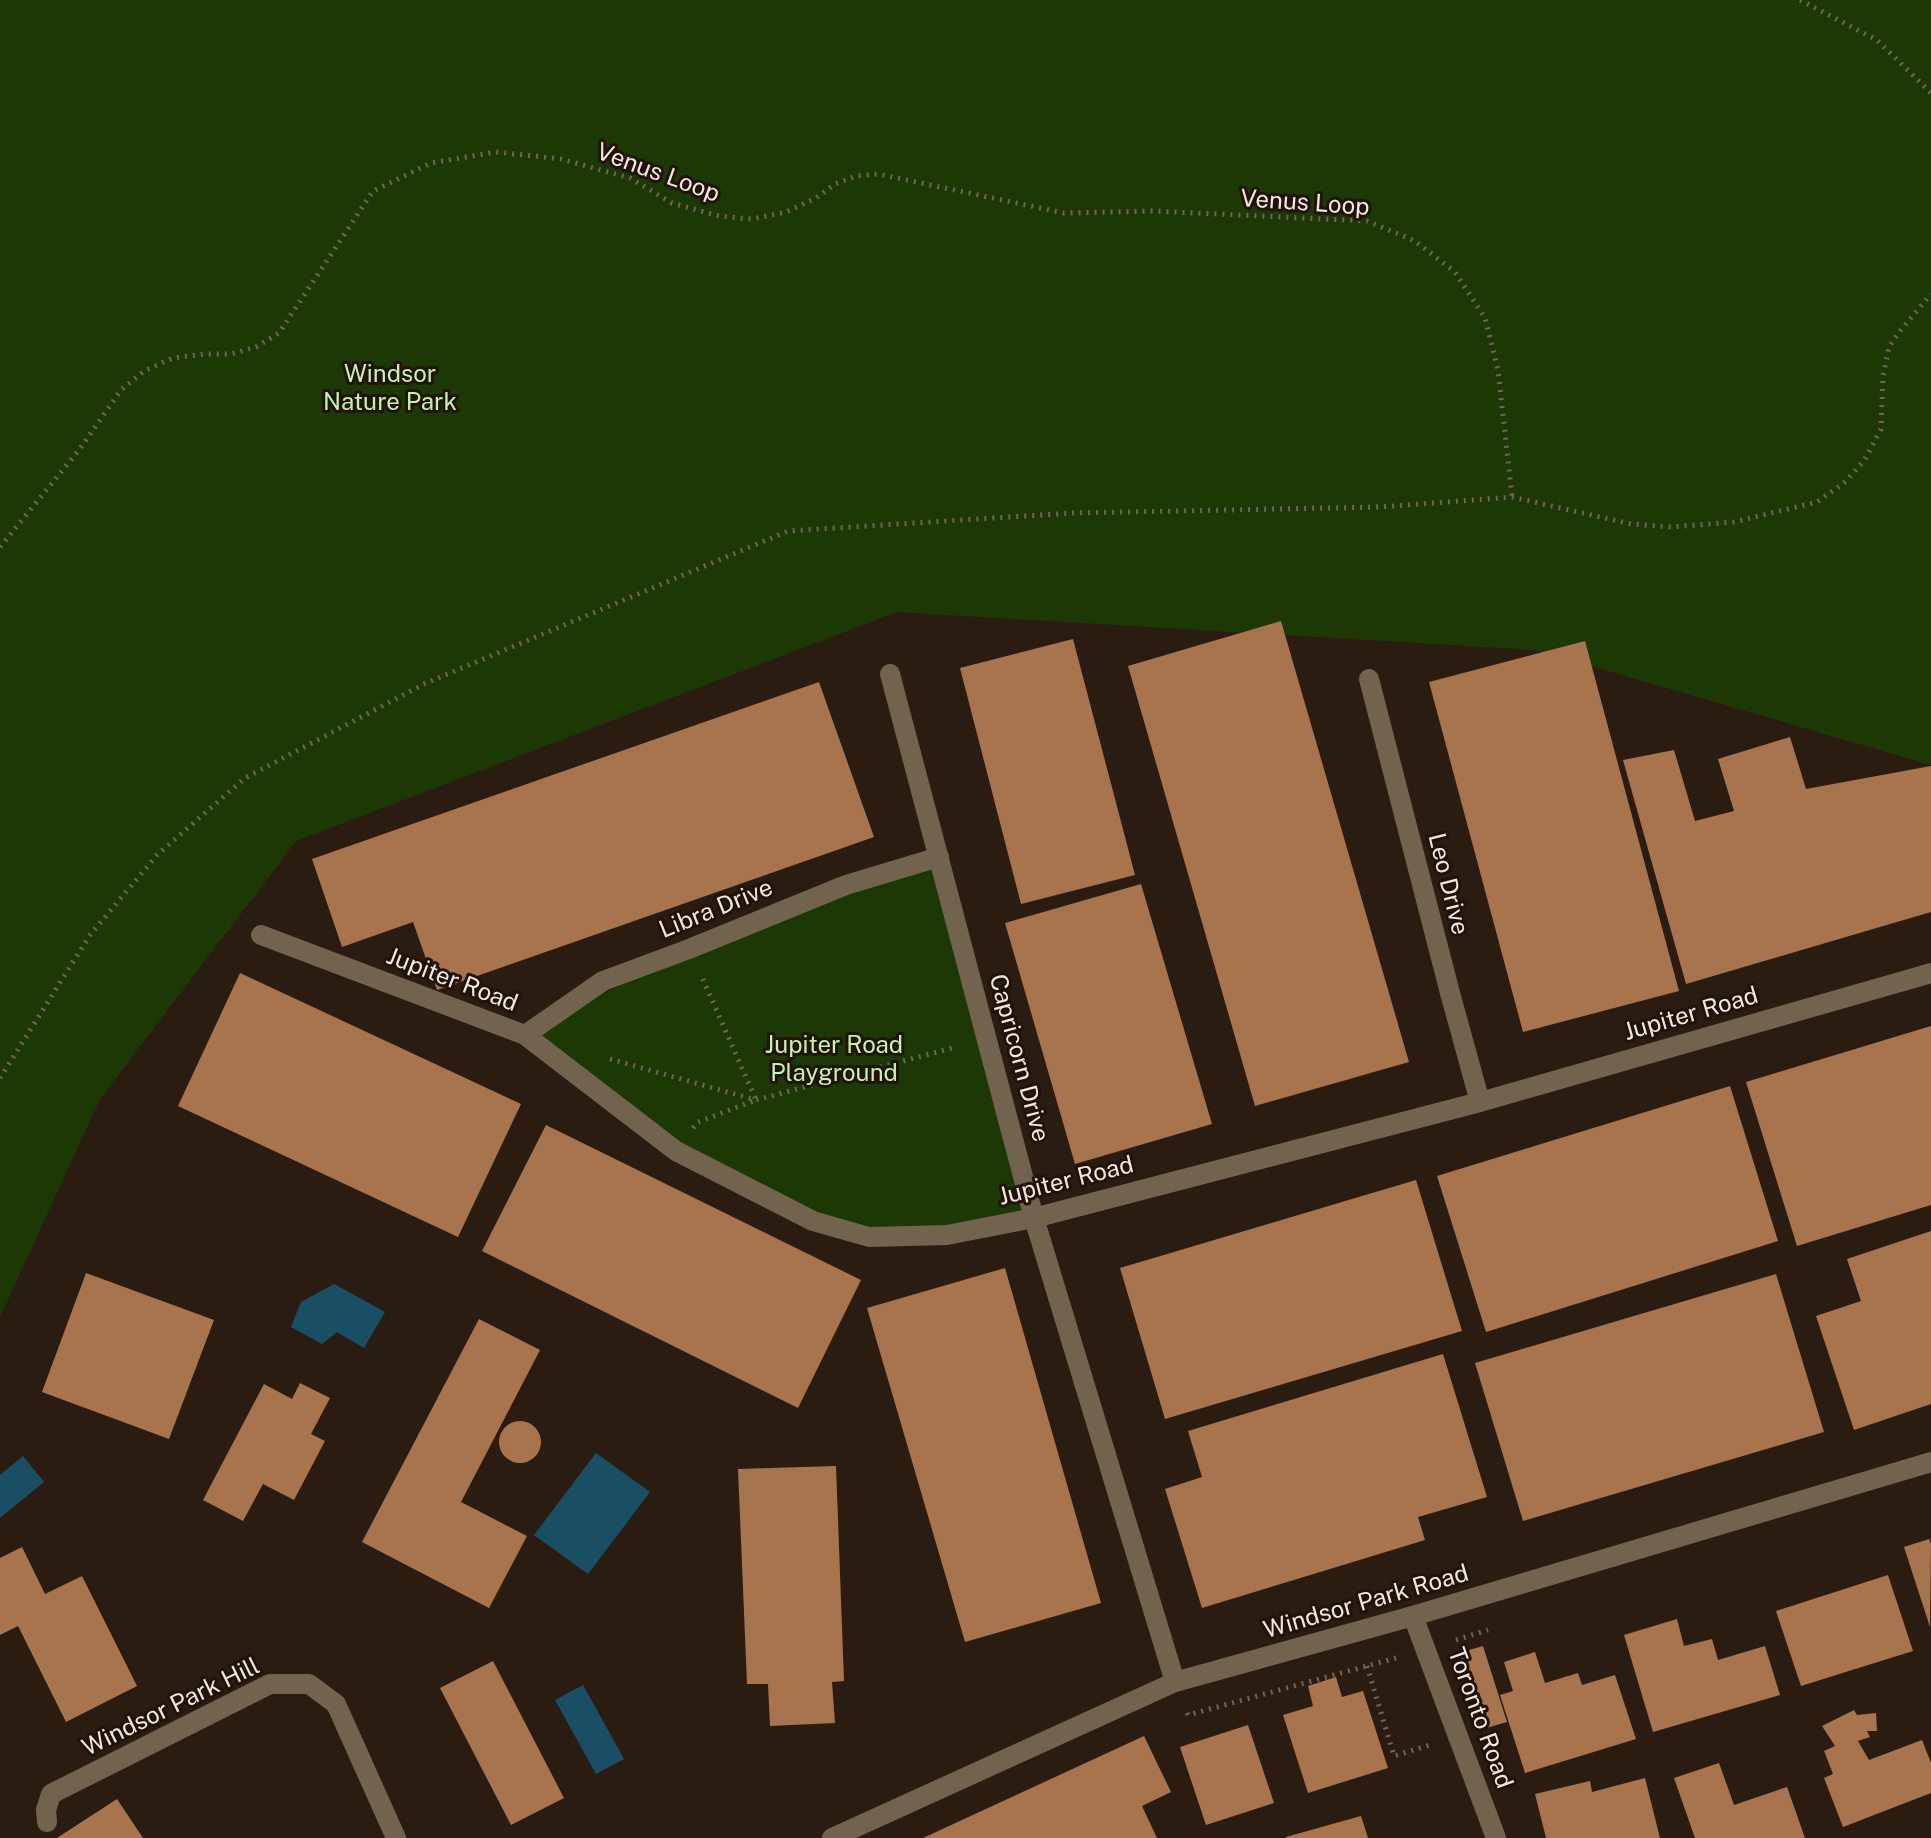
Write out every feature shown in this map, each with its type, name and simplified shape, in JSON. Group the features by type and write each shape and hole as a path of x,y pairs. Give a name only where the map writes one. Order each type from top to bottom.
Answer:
{"street":[{"name":"Capricorn Drive","path":"890,674 1034,1218 1175,1682"},
{"name":"Leo Drive","path":"1369,679 1480,1102"},
{"name":"Libra Drive","path":"525,1035 603,981 846,885 939,857"},
{"name":"Jupiter Road","path":"261,935 525,1035 676,1151 813,1221 869,1237 947,1235 1034,1218 1480,1102 1931,973"},
{"name":"Windsor Park Road","path":"832,1838 1175,1682 1413,1616 1931,1462"},
{"name":"Toronto Road","path":"1413,1616 1496,1838"},
{"name":"Windsor Park Hill","path":"47,1822 46,1810 51,1794 270,1684 309,1684 336,1704 396,1838"}],"path":[{"path":"1800,0 1877,40 1931,93"},
{"name":"Venus Loop","path":"0,547 79,450 121,390 144,371 173,358 231,354 256,347 279,333 373,191 431,163 496,152 561,159 630,178 672,203 719,216 752,219 786,212 816,198 835,184 856,176 878,174 1064,213 1153,211 1367,221 1415,241 1455,272 1485,318 1498,370 1512,497"},
{"path":"0,1078 90,935 157,855 245,778 424,684 788,531 1073,513 1381,507 1512,497 1631,524 1671,527 1734,522 1817,502 1844,483 1864,461 1881,429 1883,376 1889,347 1931,294"},
{"path":"689,949 756,1100"},
{"path":"676,1151 698,1122 756,1100 949,1048"},
{"path":"597,1056 756,1100"},
{"path":"1367,1666 1394,1756 1459,1736"}],"green space":[{"name":"Windsor Nature Park","path":"0,0 1931,0 1931,765 1536,650 897,612 296,841 100,1099 0,1317"},
{"name":"Jupiter Road Playground","path":"939,857 1034,1218 869,1237 676,1151 525,1035 689,949"}],"water":[{"path":"334,1284 385,1312 364,1348 337,1332 322,1344 291,1327 301,1302"},
{"path":"596,1453 650,1492 588,1574 534,1535"},
{"path":"23,1456 44,1482 0,1518 0,1475"},
{"path":"583,1685 624,1759 596,1774 555,1700"}],"building":[{"path":"1281,621 1409,1062 1255,1106 1128,666"},
{"path":"1073,639 1135,875 1021,904 960,668"},
{"path":"1585,641 1679,991 1523,1032 1429,682"},
{"path":"819,682 874,837 437,990 413,922 342,947 312,859"},
{"path":"1790,737 1806,789 1931,766 1931,912 1686,984 1623,760 1674,750 1695,821 1734,811 1718,759"},
{"path":"1141,884 1212,1124 1075,1164 1005,923"},
{"path":"240,973 521,1104 458,1237 178,1106"},
{"path":"1931,1026 1931,1205 1797,1246 1746,1082"},
{"path":"1730,1086 1778,1241 1486,1332 1437,1176"},
{"path":"546,1125 861,1280 798,1408 482,1251"},
{"path":"1416,1180 1462,1331 1165,1419 1120,1268"},
{"path":"1931,1231 1931,1404 1854,1430 1816,1316 1861,1301 1847,1259"},
{"path":"1005,1268 1101,1603 965,1642 867,1308"},
{"path":"86,1273 214,1320 169,1439 42,1392"},
{"path":"1776,1274 1824,1432 1523,1521 1475,1363"},
{"path":"479,1319 540,1350 461,1502 527,1536 489,1608 362,1542"},
{"path":"1443,1354 1487,1497 1418,1517 1425,1540 1202,1608 1165,1489 1202,1477 1188,1431"},
{"path":"300,1383 330,1398 311,1434 325,1441 294,1500 263,1484 243,1521 203,1500 264,1384 292,1399"},
{"path":"520,1421 535,1427 541,1442 535,1457 520,1463 505,1457 499,1442 505,1427"},
{"path":"836,1466 844,1681 832,1682 835,1723 770,1726 768,1684 747,1684 738,1469"},
{"path":"1929,1539 1931,1544 1930,1627 1904,1547"},
{"path":"22,1547 45,1594 82,1576 137,1686 66,1722 18,1626 0,1635 0,1558"},
{"path":"1888,1575 1913,1651 1801,1686 1776,1611"},
{"path":"1677,1619 1684,1646 1712,1639 1718,1660 1765,1646 1780,1695 1653,1732 1624,1635"},
{"path":"1483,1646 1507,1722 1483,1729 1459,1653"},
{"path":"1535,1652 1545,1683 1578,1673 1582,1685 1615,1675 1636,1739 1525,1773 1500,1695 1513,1691 1504,1662"},
{"path":"493,1661 564,1798 511,1825 440,1688"},
{"path":"1336,1677 1342,1697 1363,1691 1388,1768 1308,1793 1283,1715 1313,1706 1308,1686"},
{"path":"1854,1710 1857,1715 1876,1713 1877,1731 1867,1731 1870,1737 1858,1741 1869,1760 1922,1740 1931,1763 1931,1793 1843,1827 1824,1778 1833,1774 1824,1751 1835,1746 1822,1726"},
{"path":"1248,1725 1274,1803 1206,1825 1180,1747"},
{"path":"1144,1736 1171,1792 1142,1806 1157,1838 923,1838"},
{"path":"1719,1763 1734,1805 1787,1787 1805,1838 1695,1838 1674,1778"},
{"path":"1645,1778 1660,1838 1546,1838 1535,1794 1590,1781 1592,1792"},
{"path":"117,1799 143,1838 57,1838"},
{"path":"1361,1816 1368,1838 1286,1838 1286,1837"}]}
